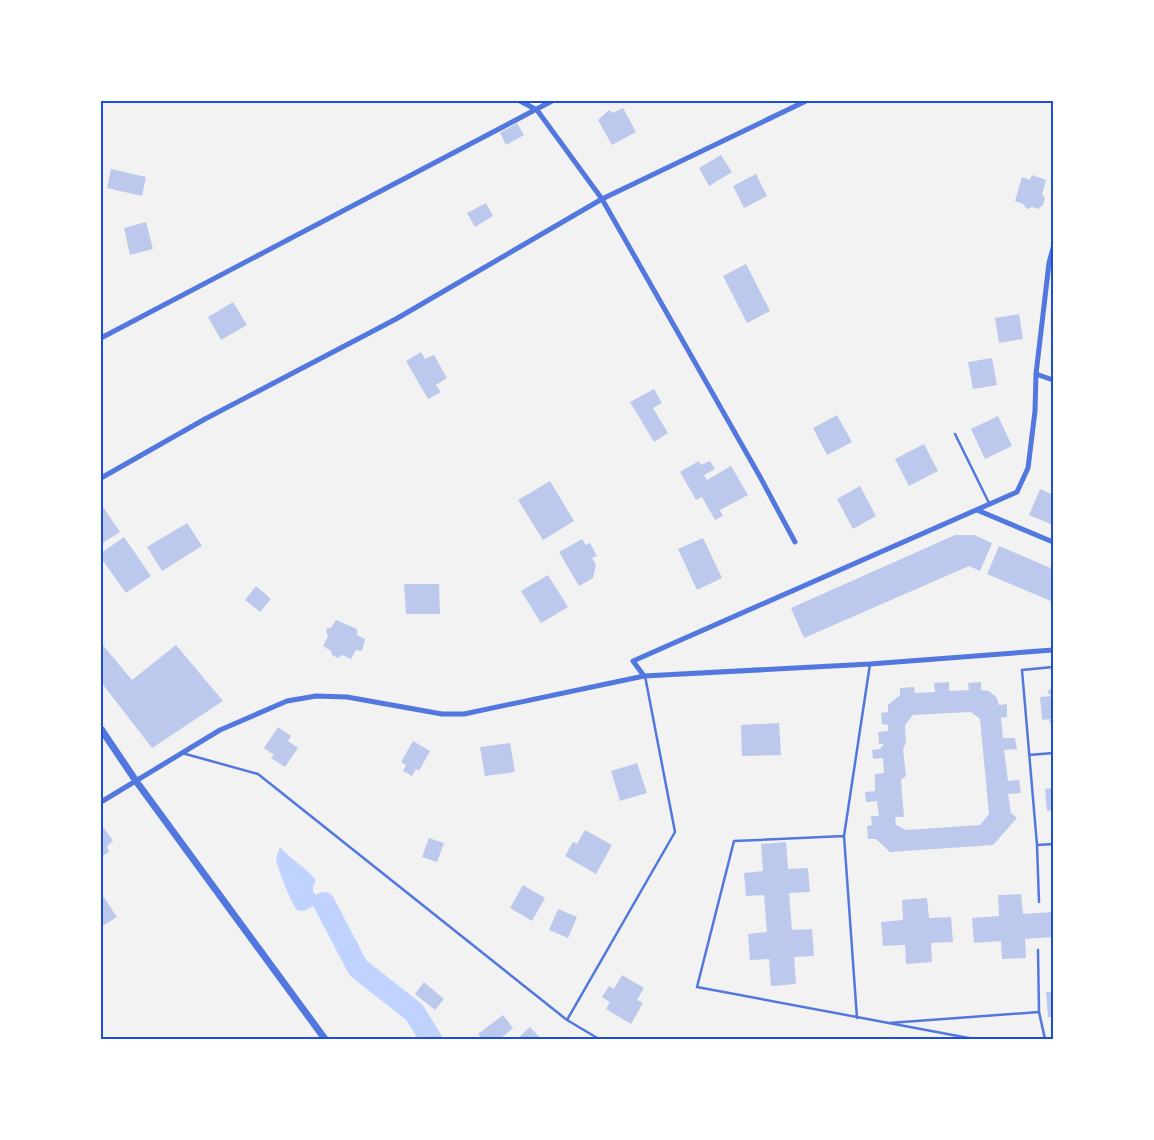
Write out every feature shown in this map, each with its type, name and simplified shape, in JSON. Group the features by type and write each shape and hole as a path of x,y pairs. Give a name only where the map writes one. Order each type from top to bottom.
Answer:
{"street":[{"path":"520,101 537,110 602,199 795,542"},
{"path":"101,338 552,101"},
{"path":"101,478 205,419 396,319 602,199 806,101"},
{"path":"644,676 633,661 1017,492 1028,468 1035,410 1036,374 1049,263 1053,248"},
{"path":"1036,374 1053,380"},
{"path":"977,510 1053,542"},
{"path":"101,802 220,730 287,701 316,696 347,697 442,714 464,714 644,676 870,664 1053,650"},
{"path":"101,729 136,781 325,1039"}],"lane":[{"path":"955,434 990,504"},
{"path":"857,1018 844,836 870,664"},
{"path":"1039,902 1037,845 1022,670 1053,668"},
{"path":"567,1020 675,832 644,676"},
{"path":"181,752 258,774 567,1020 599,1039"},
{"path":"1030,755 1053,753"},
{"path":"844,836 734,842 697,987 974,1039"},
{"path":"1037,845 1053,844"},
{"path":"1038,950 1039,1012 1045,1039"},
{"path":"886,1023 1039,1012"}],"water":[{"path":"280,847 316,880 313,892 321,899 323,904 320,913 313,906 304,911 297,910 277,862 276,858"}],"building":[{"path":"623,108 636,132 612,145 598,120 609,110 613,113"},
{"path":"517,123 524,135 506,145 500,133"},
{"path":"721,155 732,172 709,186 699,168"},
{"path":"111,169 146,177 142,196 107,188"},
{"path":"756,174 767,196 744,208 733,186"},
{"path":"1032,175 1046,180 1042,194 1045,198 1043,205 1038,209 1032,207 1027,209 1023,204 1015,201 1022,177 1030,180"},
{"path":"486,203 493,216 475,227 467,213"},
{"path":"146,222 153,249 130,255 124,228"},
{"path":"746,264 770,311 747,323 723,276"},
{"path":"233,302 247,325 221,340 208,317"},
{"path":"1019,314 1023,339 999,343 995,318"},
{"path":"421,352 425,359 434,355 447,378 436,385 441,392 428,399 406,361"},
{"path":"992,358 997,385 973,389 968,362"},
{"path":"654,389 662,403 653,408 668,433 654,442 630,402"},
{"path":"837,415 852,442 827,455 813,428"},
{"path":"998,416 1012,446 985,459 971,429"},
{"path":"924,444 938,471 909,486 895,459"},
{"path":"699,461 701,465 710,461 715,469 704,475 707,480 731,466 748,495 720,510 723,516 715,520 702,497 696,500 680,472"},
{"path":"550,481 574,521 543,540 518,500"},
{"path":"860,486 876,516 853,529 837,499"},
{"path":"1040,489 1053,495 1053,525 1029,515"},
{"path":"101,504 120,532 101,544"},
{"path":"187,523 202,546 162,571 147,547"},
{"path":"955,535 974,535 992,543 980,571 969,566 804,638 791,608"},
{"path":"124,537 151,576 126,593 101,558 101,553"},
{"path":"703,538 722,578 697,590 678,549"},
{"path":"582,539 586,545 590,543 597,556 592,558 596,565 593,578 579,586 559,552"},
{"path":"999,546 1053,569 1053,602 987,574"},
{"path":"548,575 568,607 541,623 521,591"},
{"path":"404,584 439,584 440,614 406,614"},
{"path":"256,586 271,599 260,612 245,600"},
{"path":"336,620 357,629 357,635 365,639 362,651 356,650 351,659 342,655 338,658 323,646 328,636 327,628 331,628"},
{"path":"101,643 132,680 176,645 223,701 152,748 101,682"},
{"path":"949,682 949,691 969,690 968,683 981,682 981,690 989,691 997,698 999,705 1007,704 1007,717 1001,718 1003,738 1015,738 1017,749 1004,750 1008,781 1019,780 1021,793 1008,794 1011,813 1017,818 993,845 890,852 876,839 868,839 867,826 872,825 871,816 879,816 877,801 866,802 865,792 875,791 875,774 884,773 883,758 873,759 872,750 880,749 884,744 879,744 878,732 888,731 888,725 882,724 881,713 888,712 888,705 900,695 900,688 914,687 915,693 935,692 934,683","holes":["971,712 980,719 989,814 980,825 906,830 896,825 895,817 904,817 901,780 906,776 903,749 906,743 905,725 913,715"]},
{"path":"1053,686 1053,726 1049,722 1051,719 1042,720 1040,697 1052,696 1047,692"},
{"path":"779,723 781,755 742,756 741,725"},
{"path":"278,727 291,736 288,741 298,748 285,767 271,758 274,755 264,748"},
{"path":"413,741 430,751 419,771 416,769 412,776 403,771 406,765 401,762"},
{"path":"510,743 515,772 485,776 480,747"},
{"path":"637,763 647,793 620,801 611,771"},
{"path":"1053,788 1053,810 1047,811 1045,789"},
{"path":"104,828 113,841 107,846 109,852 101,857 101,829"},
{"path":"585,830 612,845 596,874 565,856 573,842 577,844"},
{"path":"429,838 444,843 437,862 422,857"},
{"path":"786,842 788,869 808,868 810,892 789,893 792,930 812,929 814,956 794,957 796,984 771,986 769,959 750,960 748,934 767,932 764,895 746,896 744,873 763,871 761,844"},
{"path":"523,885 545,898 532,921 510,908"},
{"path":"101,893 117,917 101,927"},
{"path":"1021,894 1023,914 1053,912 1053,937 1025,939 1026,958 1002,959 1001,941 974,943 972,918 999,916 998,895"},
{"path":"927,898 929,918 951,917 953,942 931,943 932,962 906,964 905,945 883,946 881,922 903,920 902,900"},
{"path":"558,909 577,917 568,938 549,930"},
{"path":"622,975 644,988 637,1000 643,1003 631,1024 606,1009 610,1002 602,997 609,986 614,989"},
{"path":"424,982 444,999 435,1010 415,994"},
{"path":"1046,992 1053,992 1053,1017 1048,1017"},
{"path":"503,1015 513,1028 500,1039 482,1039 478,1034"},
{"path":"530,1027 541,1039 517,1039"}],"waterway":[{"path":"324,903 358,968 414,1012 431,1039"}]}
